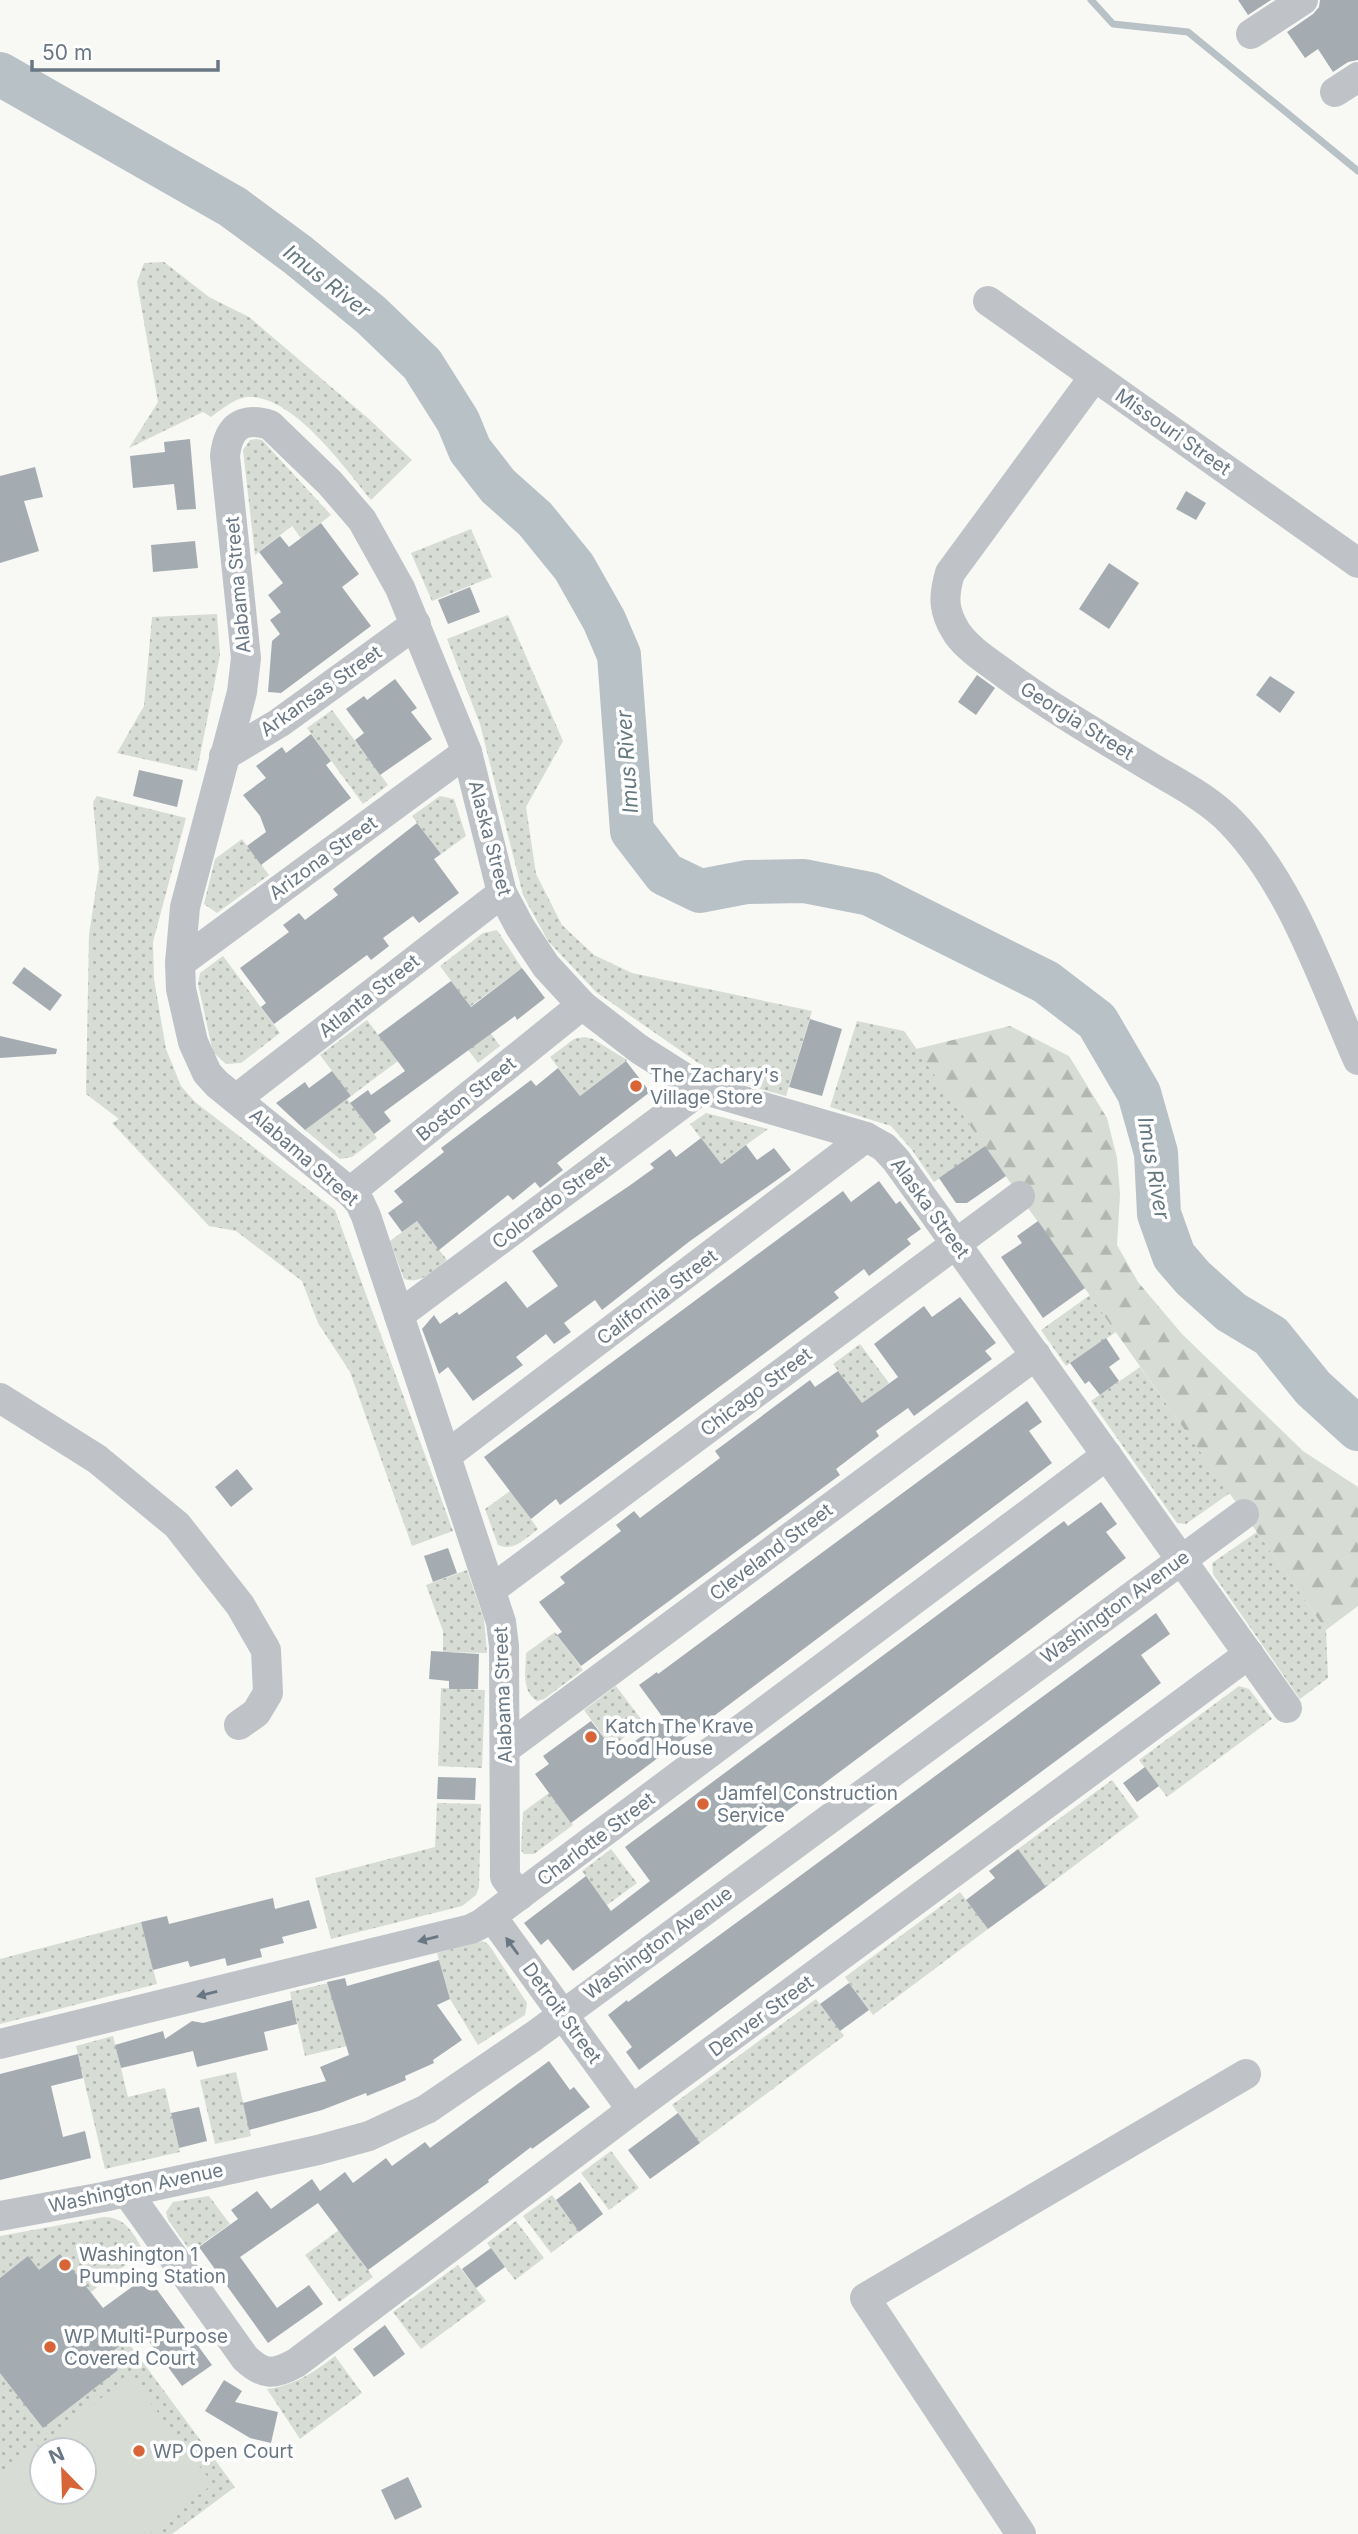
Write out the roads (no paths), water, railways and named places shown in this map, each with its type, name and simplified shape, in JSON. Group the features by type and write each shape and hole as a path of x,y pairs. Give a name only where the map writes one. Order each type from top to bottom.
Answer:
{"street":[{"path":"1251,34 1303,0"},
{"name":"Missouri Street","path":"988,301 1358,563"},
{"name":"Georgia Street","path":"1094,377 950,573 943,596 949,617 958,635 973,650 1040,700 1206,800 1231,822 1252,847 1288,901 1358,1060"},
{"name":"Alaska Street","path":"237,426 259,421 270,425 330,483 362,520 396,579 467,752 502,892 530,944 546,966 582,1005 639,1049 702,1089 866,1137 884,1147 896,1160 1287,1708"},
{"name":"Alabama Street","path":"237,426 229,435 225,456 246,658 242,692 185,907 180,963 181,989 188,1027 200,1061 217,1084 350,1192 360,1203 366,1216 501,1622 504,1646 505,1877 519,1896"},
{"name":"Arkansas Street","path":"225,756 279,723 416,624"},
{"name":"Arizona Street","path":"180,963 467,752"},
{"name":"Atlanta Street","path":"236,1099 502,892"},
{"name":"Boston Street","path":"350,1192 582,1005"},
{"name":"Colorado Street","path":"400,1315 702,1089"},
{"name":"California Street","path":"447,1455 866,1137"},
{"name":"Chicago Street","path":"492,1589 1020,1196"},
{"name":"Cleveland Street","path":"505,1749 1036,1355"},
{"path":"0,1398 97,1459 177,1525 240,1605 266,1650 268,1693 256,1713 239,1725"},
{"name":"Charlotte Street","path":"0,2044 471,1929 492,1917 1107,1455"},
{"name":"Washington Avenue","path":"0,2216 127,2192 327,2148 395,2126 427,2109 562,2014 1244,1514"},
{"name":"Denver Street","path":"127,2192 245,2358 257,2369 271,2372 283,2370 296,2363 632,2110 1249,1654"},
{"name":"Detroit Street","path":"492,1917 632,2110"},
{"path":"1021,2534 865,2298 1246,2074"}],"waterway":[{"path":"1091,0 1113,24 1188,32 1358,171"},
{"name":"Imus River","path":"0,74 233,207 298,255 371,315 422,364 458,421 470,450 498,486 535,519 574,567 604,620 619,655 632,831 665,874 700,891 747,882 804,881 870,894 1046,982 1097,1021 1139,1093 1156,1153 1159,1214 1174,1256 1193,1278 1231,1312 1271,1336 1313,1388 1358,1429"}],"place":[{"name":"The Zachary's Village Store","path":"636,1086"},
{"name":"Katch The Krave Food House","path":"591,1737"},
{"name":"Jamfel Construction Service","path":"703,1804"},
{"name":"Washington 1 Pumping Station","path":"65,2265"},
{"name":"WP Multi-Purpose Covered Court","path":"50,2347"},
{"name":"WP Open Court","path":"139,2451"}]}
